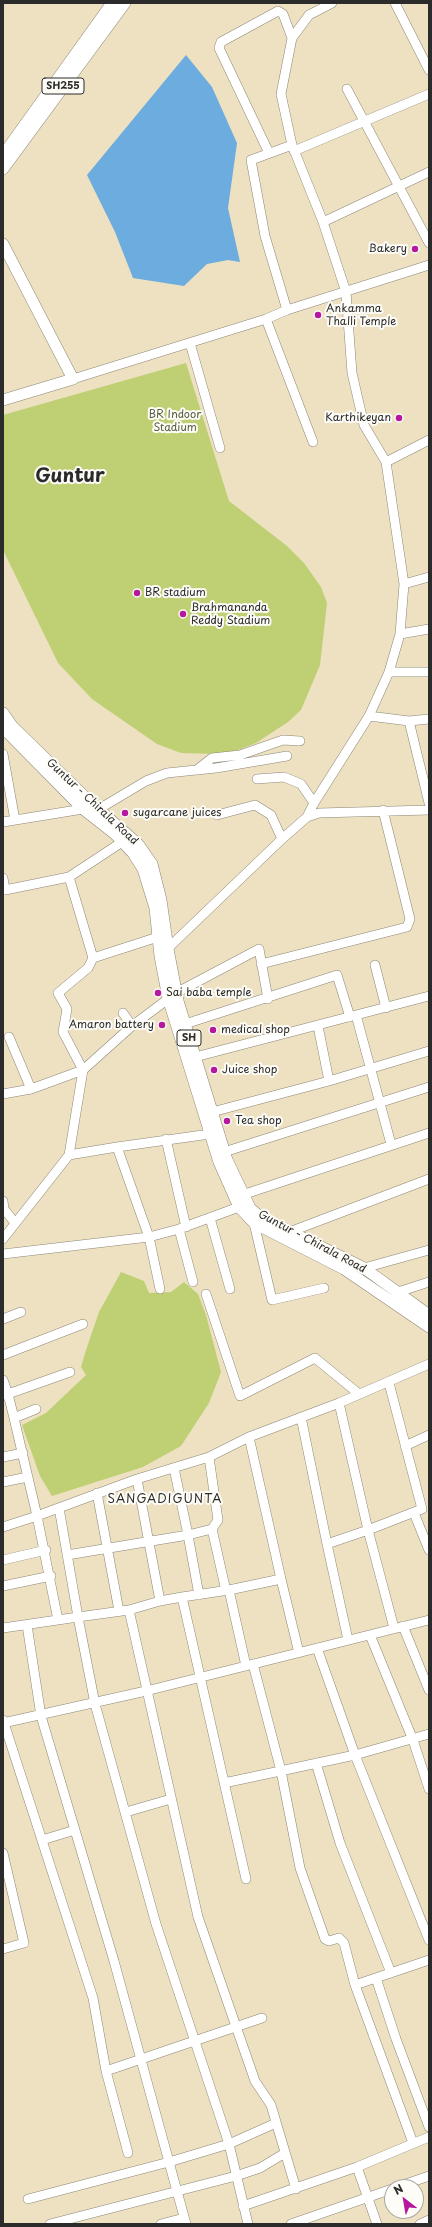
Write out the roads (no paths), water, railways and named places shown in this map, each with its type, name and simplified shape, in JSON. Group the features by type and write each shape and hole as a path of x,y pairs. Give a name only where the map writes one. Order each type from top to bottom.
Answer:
{"main road":[{"name":"SH255","path":"3,155 112,3"},
{"name":"SH255","path":"3,169 124,3"},
{"path":"3,244 73,379 3,400"},
{"name":"Guntur - Chirala Road","path":"3,713 12,726 138,844 152,864 161,900 164,953 172,996 210,1134 219,1162 239,1200 254,1222 344,1269 429,1327"},
{"name":"Guntur - Chirala Road","path":"3,730 83,809 122,842 138,860 147,878 154,908 158,937 164,953"},
{"name":"Guntur - Chirala Road","path":"172,996 185,1024 239,1200 260,1217 292,1231 364,1268 429,1315"}],"street":[{"path":"164,953 282,839 307,817 314,803 369,716 389,672 400,634 404,584 386,462 364,425 352,373 346,292 323,222 293,148 281,94 292,38 309,15 332,3"},
{"path":"395,3 429,70"},
{"path":"268,153 219,48 221,42 278,11 283,14 292,38"},
{"path":"347,89 362,121 429,243"},
{"path":"287,310 265,236 251,160 268,153 293,148 429,94"},
{"path":"323,222 429,172"},
{"path":"73,379 266,320 287,310 429,265"},
{"path":"266,320 313,442"},
{"path":"190,343 220,448"},
{"path":"386,462 429,440"},
{"path":"404,584 429,577"},
{"path":"400,634 429,629"},
{"path":"389,672 429,672"},
{"path":"369,716 409,721 429,719"},
{"path":"409,721 429,803"},
{"path":"198,769 212,758 240,755 277,741 300,740"},
{"path":"3,754 15,820"},
{"path":"99,809 157,776 198,769 240,765 287,756"},
{"path":"257,779 284,777 301,784 314,803"},
{"path":"217,815 255,805 271,815 282,839"},
{"path":"3,822 83,809"},
{"path":"307,817 319,813 383,810 429,810"},
{"path":"261,964 407,927 410,919 383,810"},
{"path":"3,878 4,890 69,876 122,842"},
{"path":"3,1239 69,1155 83,1070 63,1032 67,1009 58,993 88,968 93,958 69,876"},
{"path":"93,958 158,937"},
{"path":"3,1094 31,1089 83,1070 132,1026 172,996 259,949 268,999"},
{"path":"375,965 386,1008"},
{"path":"185,1024 268,999 337,975 353,1016 391,1144"},
{"path":"195,1057 429,996"},
{"path":"123,1013 132,1026"},
{"path":"318,1026 329,1081"},
{"path":"9,1037 31,1089"},
{"path":"212,1112 329,1081 369,1067 429,1051"},
{"path":"224,1152 379,1101 429,1087"},
{"path":"3,1254 149,1237 183,1228 210,1218 239,1200 391,1144 429,1133"},
{"path":"69,1155 210,1134"},
{"path":"166,1140 193,1282"},
{"path":"117,1147 149,1237 160,1289"},
{"path":"292,1231 429,1179"},
{"path":"3,1201 4,1209 15,1223"},
{"path":"210,1218 230,1289"},
{"path":"254,1222 272,1300 324,1288"},
{"path":"364,1268 429,1250"},
{"path":"398,1292 429,1282"},
{"path":"206,1294 240,1396 315,1358 359,1394"},
{"path":"3,1319 21,1312"},
{"path":"3,1355 83,1324"},
{"path":"3,1527 137,1479 209,1457 249,1436 389,1383 429,1364"},
{"path":"5,1394 70,1372"},
{"path":"3,1380 5,1394 14,1418 46,1550 58,1620"},
{"path":"389,1383 422,1510 429,1550"},
{"path":"339,1403 368,1530 399,1627 429,1690"},
{"path":"14,1418 36,1409"},
{"path":"301,1417 348,1640"},
{"path":"405,1446 429,1435"},
{"path":"249,1436 298,1653"},
{"path":"3,1457 23,1453"},
{"path":"67,1555 188,1535 212,1529 218,1520 209,1457"},
{"path":"174,1468 199,1595"},
{"path":"3,1482 28,1477"},
{"path":"137,1479 150,1541 160,1601"},
{"path":"97,1493 107,1548 146,1691 198,1917 255,2081 269,2101 296,2189"},
{"path":"59,1508 95,1704 156,1924 197,2042 229,2144 248,2224"},
{"path":"327,1544 422,1510"},
{"path":"212,1529 228,1591 281,1771 299,1865 325,1939 329,1941 340,1938 344,1943 355,1985 413,2143"},
{"path":"3,1560 46,1550"},
{"path":"3,1586 51,1576"},
{"path":"3,1628 124,1611 160,1601 228,1591 281,1579"},
{"path":"182,1597 246,1879"},
{"path":"128,2153 106,2071 93,1998 3,1722 41,1716 95,1704 429,1620"},
{"path":"27,1625 41,1716 75,1830 185,2221 162,2224"},
{"path":"370,1635 413,1740 429,1789"},
{"path":"317,1648 355,1755 388,1838 425,1919 429,1940"},
{"path":"224,1783 355,1755 413,1740 429,1734"},
{"path":"316,1763 344,1854 391,1973"},
{"path":"126,1812 171,1800"},
{"path":"42,1840 75,1830"},
{"path":"3,1853 6,1875 24,1943 3,1948"},
{"path":"355,1985 429,1960"},
{"path":"376,1978 401,2053 429,2127"},
{"path":"106,2071 197,2042 262,2018"},
{"path":"28,2198 169,2162 229,2144 276,2123"},
{"path":"243,2206 357,2167 429,2137"},
{"path":"50,2224 236,2176 260,2168 285,2153"},
{"path":"357,2167 377,2224"},
{"path":"291,2224 384,2192"},
{"path":"420,2224 429,2220"}],"water":[{"path":"186,55 212,87 237,143 228,208 240,262 228,260 207,264 184,286 133,278 115,232 87,175"}],"place":[{"name":"Bakery","path":"415,249"},
{"name":"Ankamma Thalli Temple","path":"318,315"},
{"name":"Karthikeyan","path":"399,418"},
{"name":"BR stadium","path":"137,593"},
{"name":"Brahmananda Reddy Stadium","path":"183,614"},
{"name":"sugarcane juices","path":"125,813"},
{"name":"Sai baba temple","path":"158,993"},
{"name":"Amaron battery","path":"162,1025"},
{"name":"medical shop","path":"213,1030"},
{"name":"Juice shop","path":"214,1070"},
{"name":"Tea shop","path":"227,1121"}],"district":[{"name":"Guntur","path":"70,477"},
{"name":"SANGADIGUNTA","path":"165,1500"}],"park label":[{"name":"BR Indoor Stadium","path":"175,421"}]}
